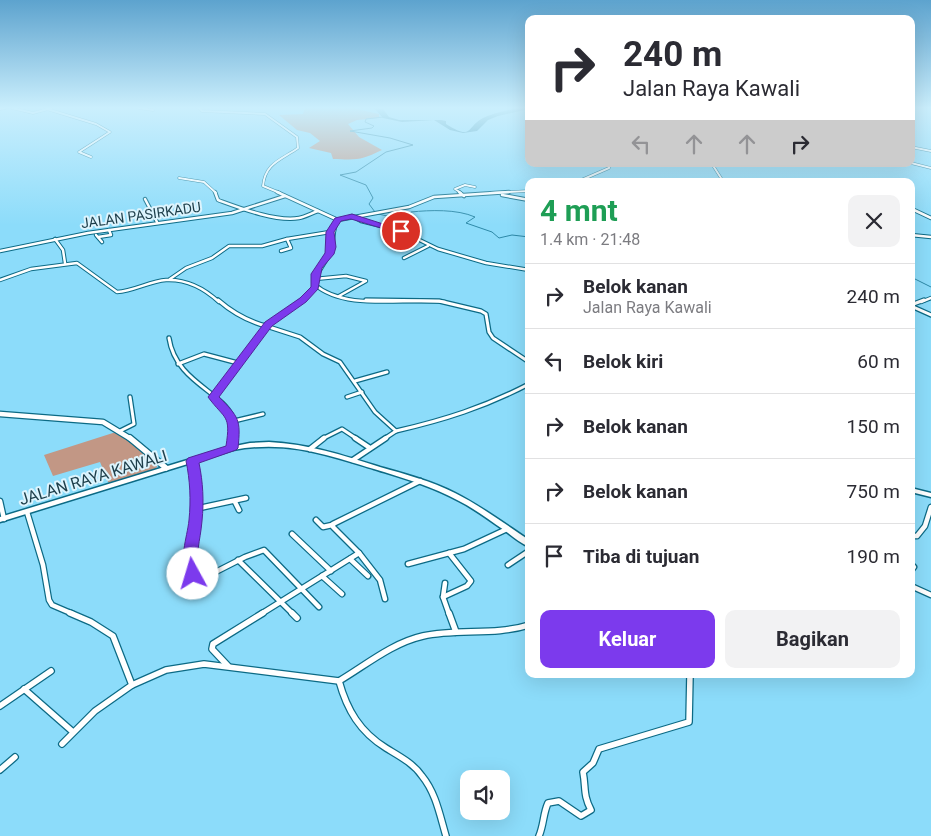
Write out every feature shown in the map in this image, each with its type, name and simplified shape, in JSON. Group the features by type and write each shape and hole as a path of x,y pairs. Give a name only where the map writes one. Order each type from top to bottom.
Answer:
{"highway":[{"name":"JALAN RAYA KAWALI","path":"2,520 232,448 258,444 280,444 310,449 353,460 451,493 475,506 525,541"},
{"path":"915,491 931,495"}],"main road":[{"path":"0,414 98,421 120,431 166,468"}],"street":[{"path":"87,147 79,152 91,157"},
{"path":"298,147 269,165 263,174 264,187 338,220 352,216 412,207 434,198 525,191"},
{"path":"915,148 931,151"},
{"path":"915,164 931,168"},
{"path":"586,178 608,167"},
{"path":"714,167 721,178"},
{"path":"179,178 206,181 214,188 218,200 246,210 297,218 318,211"},
{"path":"464,196 454,188 465,185 475,187"},
{"path":"500,194 525,199"},
{"path":"486,200 491,195"},
{"name":"JALAN PASIRKADU","path":"0,251 55,239 157,222 246,210 285,196"},
{"path":"145,199 157,222"},
{"path":"915,210 931,218"},
{"path":"352,216 362,221 401,231 428,246 486,263 525,269"},
{"path":"214,397 266,326 303,300 315,287 318,267 330,254 332,247 330,232 338,220"},
{"path":"102,242 97,236 111,235 109,230"},
{"path":"0,280 31,269 65,263 80,264 117,292 128,292 169,280 186,268 212,258 229,246 262,246 322,231 330,232"},
{"path":"915,235 931,237"},
{"path":"55,239 63,250 65,263"},
{"path":"281,251 291,248 287,239"},
{"path":"404,258 428,246"},
{"path":"315,279 346,276 366,281 339,296"},
{"path":"169,280 205,289 229,310 249,321 306,340 320,352 340,362 375,412 396,431"},
{"path":"315,287 339,296 395,302 440,301 480,311 486,314 489,332 493,338 525,359"},
{"path":"915,304 931,298"},
{"path":"915,307 931,314"},
{"path":"170,338 182,371 228,410 234,421 232,448"},
{"path":"178,364 204,354 238,363"},
{"path":"355,381 387,372"},
{"path":"353,460 370,448 382,443 396,431 442,420 495,402 525,386"},
{"path":"347,397 362,392"},
{"path":"120,431 134,424 130,397"},
{"path":"234,421 263,414"},
{"path":"310,449 326,436 342,429 370,448"},
{"path":"192,461 196,482 190,555 196,582 238,560 264,550 319,607"},
{"path":"316,520 323,527 332,525 369,504 402,494 420,481"},
{"path":"195,509 235,502 246,498"},
{"path":"0,501 2,520"},
{"path":"235,502 239,510"},
{"path":"915,536 922,532 931,507"},
{"path":"27,512 43,565 49,600 52,605 91,622 113,636 132,685"},
{"path":"332,525 380,580 385,600"},
{"path":"408,564 472,546 508,529"},
{"path":"292,534 331,571"},
{"path":"443,597 467,586 471,581 450,553"},
{"path":"228,666 212,649 212,645 359,554"},
{"path":"508,565 525,554"},
{"path":"350,559 368,576"},
{"path":"238,560 297,618"},
{"path":"322,576 342,594"},
{"path":"445,583 443,597 456,632"},
{"path":"915,588 931,595"},
{"path":"62,744 94,711 132,685 177,668 204,664 339,681 409,641 423,636 456,632 498,632 525,626"},
{"path":"0,706 51,671"},
{"path":"539,836 545,822 543,814 548,803 559,801 581,816 591,810 584,797 586,786 583,772 593,763 601,748 689,722 690,678"},
{"path":"339,681 352,718 363,731 414,767 423,776 429,786 446,836"},
{"path":"24,689 73,732"},
{"path":"0,770 15,758"}],"shaded area":[{"path":"377,147 382,150 359,159 333,159 331,153 309,148"},
{"path":"116,432 148,456 157,466 156,469 109,484 100,462 53,476 44,455"}],"waterway":[{"path":"375,212 369,204 373,198 366,185 340,175 356,172 386,152 405,147"},
{"path":"378,214 401,219 407,218 411,212 452,211 475,217 466,223 492,232 499,238 512,235 525,237"},
{"path":"915,279 931,287"}],"route":[{"path":"193,574 190,555 196,520 196,482 192,461 232,448 231,439 234,421 228,410 214,397 246,354 248,348 268,324 303,300 315,287 318,267 330,254 332,247 330,232 338,220 352,216 373,225 401,231"}]}
